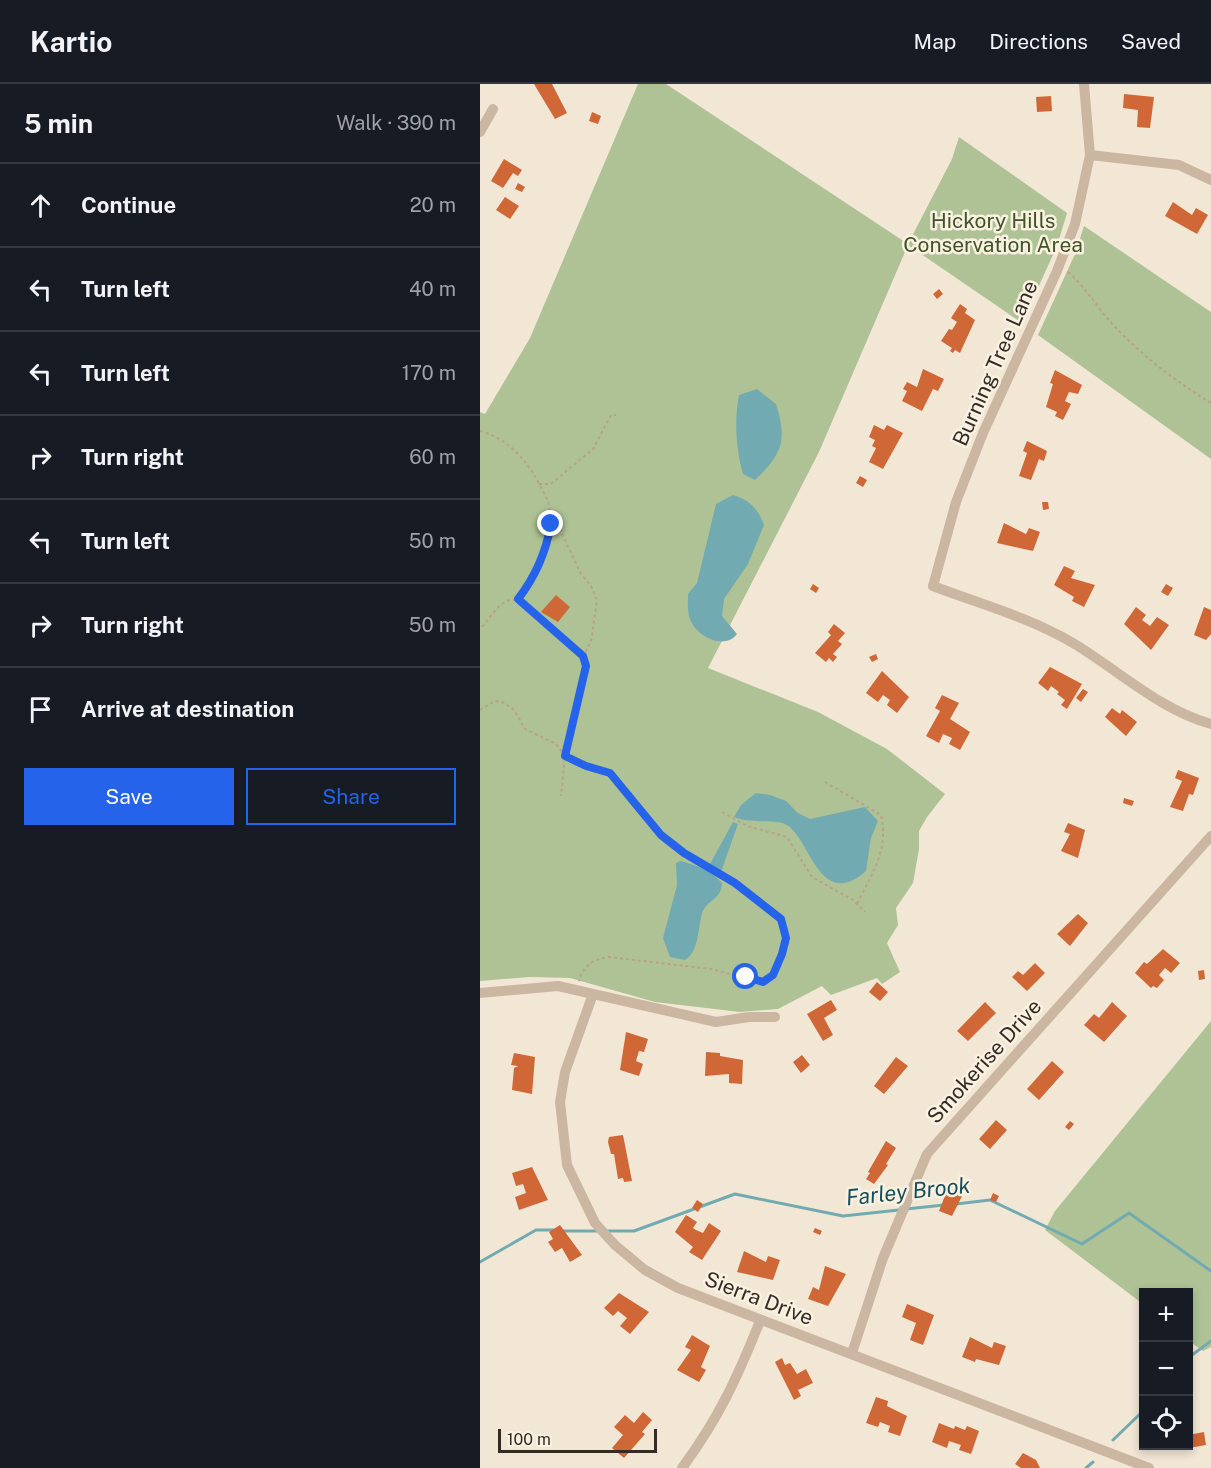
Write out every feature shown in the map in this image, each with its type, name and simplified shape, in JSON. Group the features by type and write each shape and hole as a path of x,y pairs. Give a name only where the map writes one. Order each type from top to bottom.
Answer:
{"street":[{"name":"Burning Tree Lane","path":"1084,84 1090,155 1086,185 1075,224 983,433 956,502 933,586 1033,623 1062,638 1155,698 1195,720 1211,724"},
{"path":"480,132 493,109"},
{"path":"1090,155 1179,165 1211,180"},
{"name":"Smokerise Drive","path":"852,1353 883,1258 927,1154 1211,836"},
{"path":"480,993 558,986 716,1022 749,1017 775,1017"},
{"name":"Sierra Drive","path":"593,994 566,1072 560,1102 567,1165 581,1199 595,1222 615,1245 645,1270 678,1288 1149,1468"},
{"path":"682,1468 703,1440 731,1392 760,1321"}],"path":[{"path":"1059,264 1081,283 1108,318 1144,354 1211,403"},
{"path":"539,484 550,484 566,474 597,445 607,420 616,415"},
{"path":"480,431 515,450 539,484 580,574 591,586 597,600 591,641 583,656"},
{"path":"480,629 502,604 518,599 532,581 547,546 551,524 550,510"},
{"path":"518,599 583,656 586,666 565,756 561,796"},
{"path":"480,710 495,701 505,703 514,710 525,729 555,744 565,756 586,766 610,773 661,835 684,853 764,903 781,919 786,938 773,975 763,982 711,969 609,957 596,959 586,967 579,982"},
{"path":"825,782 880,815 885,832 884,845 857,904"},
{"path":"722,812 747,826 787,837 812,877 857,904 865,912"}],"green space":[{"path":"638,84 666,84 908,244 952,159 959,137 1067,213 1057,246 1022,323 908,245 819,452 708,668 818,712 887,749 945,794 919,831 919,849 913,883 896,908 898,925 887,943 900,972 882,984 877,978 831,995 822,986 778,1009 740,1012 655,1002 570,978 529,977 480,981 480,412 485,414 530,338"},
{"name":"Hickory Hills Conservation Area","path":"1084,226 1211,312 1211,459 1038,335 1075,254"},
{"path":"1211,1021 1211,1347 1203,1351 1193,1344 1193,1288 1139,1288 1139,1301 1045,1230 1055,1211"}],"water":[{"path":"757,389 776,404 780,417 781,438 776,455 755,480 743,474 737,445 736,425 739,395"},
{"path":"733,495 753,506 764,525 748,564 724,599 722,616 737,634 731,639 718,641 704,636 693,625 688,613 688,594 697,583 716,504"},
{"path":"756,793 786,801 798,813 810,819 865,807 878,821 871,838 866,871 850,881 837,883 826,877 817,867 794,831 785,824 734,817 741,805"},
{"path":"733,822 738,824 721,872 710,864"},
{"path":"681,861 709,870 722,883 720,893 702,913 695,946 685,960 670,957 663,938 677,885 676,863"}],"building":[{"path":"534,84 552,84 567,113 555,119"},
{"path":"1124,94 1154,97 1150,128 1137,127 1138,110 1123,108"},
{"path":"1051,96 1052,111 1037,112 1036,97"},
{"path":"592,112 601,116 598,124 589,121"},
{"path":"504,159 522,170 518,176 513,173 503,188 491,181"},
{"path":"518,183 525,187 522,192 515,189"},
{"path":"505,197 519,206 510,219 496,210"},
{"path":"1173,202 1192,215 1196,208 1208,215 1197,234 1165,216"},
{"path":"939,289 943,294 937,299 933,294"},
{"path":"960,304 967,309 965,313 975,320 960,353 955,350 953,353 950,351 952,348 941,341 957,322 951,318"},
{"path":"923,369 944,379 938,391 933,389 922,411 902,401 907,391 903,389 907,382 917,387"},
{"path":"1055,370 1082,385 1078,394 1069,392 1065,401 1071,404 1063,420 1055,416 1057,412 1046,407"},
{"path":"874,425 884,430 887,425 903,433 883,469 869,462 876,448 872,446 875,440 869,437"},
{"path":"1027,441 1047,451 1044,461 1039,459 1031,480 1019,476 1027,453 1023,451"},
{"path":"860,476 867,480 863,487 856,483"},
{"path":"1042,502 1048,502 1049,509 1043,510"},
{"path":"1004,523 1026,534 1029,528 1040,532 1033,551 997,543"},
{"path":"1064,566 1075,571 1071,578 1095,585 1084,607 1072,601 1074,597 1054,585"},
{"path":"813,584 819,588 816,593 810,589"},
{"path":"1166,584 1173,588 1168,596 1161,592"},
{"path":"556,595 570,607 558,622 541,612"},
{"path":"1136,607 1146,615 1142,620 1150,626 1157,617 1169,625 1151,650 1124,624"},
{"path":"1204,607 1211,610 1211,634 1206,640 1194,635"},
{"path":"834,624 845,633 838,641 842,644 833,654 837,657 833,662 829,658 826,662 815,653 831,635 828,632"},
{"path":"876,654 878,659 872,662 869,657"},
{"path":"1050,667 1082,684 1067,709 1061,705 1065,700 1057,694 1059,692 1051,686 1048,691 1038,683"},
{"path":"882,671 909,697 897,713 887,705 890,700 883,695 878,702 866,693"},
{"path":"1083,689 1088,692 1081,702 1076,698"},
{"path":"942,695 959,703 950,719 970,732 960,750 949,744 952,738 943,734 939,743 926,736 940,711 935,708"},
{"path":"1112,708 1120,714 1122,710 1137,722 1126,736 1105,717"},
{"path":"1178,770 1199,778 1193,795 1189,794 1183,811 1170,807 1182,781 1175,778"},
{"path":"1124,798 1134,801 1132,806 1123,803"},
{"path":"1068,823 1085,830 1078,858 1061,851 1070,834 1064,832"},
{"path":"1078,914 1088,923 1070,946 1057,934"},
{"path":"1163,949 1180,963 1171,973 1165,968 1159,975 1164,980 1157,988 1153,986 1151,988 1135,973 1144,962 1147,964"},
{"path":"1035,963 1045,973 1027,991 1012,977 1018,971 1023,975"},
{"path":"1204,970 1205,979 1199,980 1198,971"},
{"path":"877,982 888,992 880,1001 869,992"},
{"path":"831,1000 837,1010 824,1018 833,1035 823,1041 807,1014"},
{"path":"985,1002 996,1013 968,1041 957,1031"},
{"path":"1112,1002 1127,1016 1104,1042 1084,1025 1094,1014 1099,1018"},
{"path":"626,1032 648,1039 644,1052 639,1051 636,1061 643,1064 639,1076 620,1070"},
{"path":"706,1052 720,1053 720,1056 743,1060 742,1084 729,1083 729,1074 705,1076"},
{"path":"514,1053 535,1057 532,1094 512,1090 514,1068 518,1066 511,1065"},
{"path":"802,1055 810,1065 801,1073 793,1062"},
{"path":"896,1057 908,1066 884,1094 874,1086"},
{"path":"1052,1061 1064,1072 1039,1100 1027,1089"},
{"path":"996,1120 1007,1130 990,1149 979,1139"},
{"path":"1070,1121 1074,1124 1069,1130 1065,1127"},
{"path":"623,1135 632,1181 624,1182 623,1178 618,1179 614,1154 611,1154 608,1142 609,1137"},
{"path":"886,1141 896,1148 886,1164 888,1165 874,1184 866,1179"},
{"path":"532,1167 548,1200 519,1210 515,1197 526,1193 523,1184 516,1186 512,1173"},
{"path":"955,1184 966,1188 952,1216 939,1211 948,1188 953,1190"},
{"path":"993,1193 999,1196 996,1202 990,1200"},
{"path":"697,1200 703,1204 698,1212 692,1208"},
{"path":"686,1215 697,1222 693,1228 696,1230 703,1233 709,1223 721,1231 702,1260 689,1252 693,1247 675,1232"},
{"path":"560,1225 582,1255 570,1262 562,1248 555,1252 548,1242 553,1239 549,1232"},
{"path":"815,1228 822,1231 820,1235 813,1232"},
{"path":"744,1251 766,1262 768,1256 780,1260 773,1280 737,1272"},
{"path":"825,1266 846,1274 828,1306 808,1299 813,1287 819,1290"},
{"path":"619,1293 649,1312 630,1334 620,1326 627,1318 618,1311 613,1316 604,1308"},
{"path":"907,1304 934,1315 923,1345 910,1340 916,1323 902,1317"},
{"path":"692,1335 710,1346 701,1367 706,1370 699,1382 677,1370 691,1350 685,1347"},
{"path":"970,1337 992,1348 994,1342 1006,1346 999,1365 976,1359 975,1362 962,1357"},
{"path":"782,1358 785,1365 790,1363 797,1374 806,1369 813,1383 798,1390 801,1396 794,1400 775,1362"},
{"path":"876,1397 888,1401 887,1406 907,1416 900,1436 888,1432 890,1426 880,1422 878,1427 866,1423"},
{"path":"643,1412 652,1420 642,1432 645,1434 624,1458 612,1448 623,1435 614,1427 625,1415 634,1423"},
{"path":"939,1423 954,1429 955,1426 965,1430 967,1426 979,1431 971,1454 959,1450 961,1445 949,1441 947,1448 932,1442"},
{"path":"1204,1432 1206,1445 1193,1447 1193,1434"},
{"path":"1023,1453 1036,1460 1040,1468 1021,1468 1015,1464"}],"waterway":[{"name":"Farley Brook","path":"606,1231 634,1231 735,1194 843,1216 899,1210"},
{"name":"Farley Brook","path":"956,1204 990,1200 1082,1244 1129,1213 1211,1271"},
{"name":"Farley Brook","path":"906,1209 944,1205"},
{"name":"Farley Brook","path":"480,1262 536,1230 554,1230"},
{"name":"Farley Brook","path":"561,1231 599,1231"},
{"path":"1193,1354 1211,1341"},
{"path":"1113,1440 1139,1415"},
{"path":"1086,1468 1093,1462"}],"route":[{"path":"551,524 547,546 532,581 518,599 521,604 572,645 583,656 586,666 565,756 586,766 610,773 620,788 661,835 684,853 764,903 781,919 785,927 786,938 773,975 763,982 746,977"}]}
